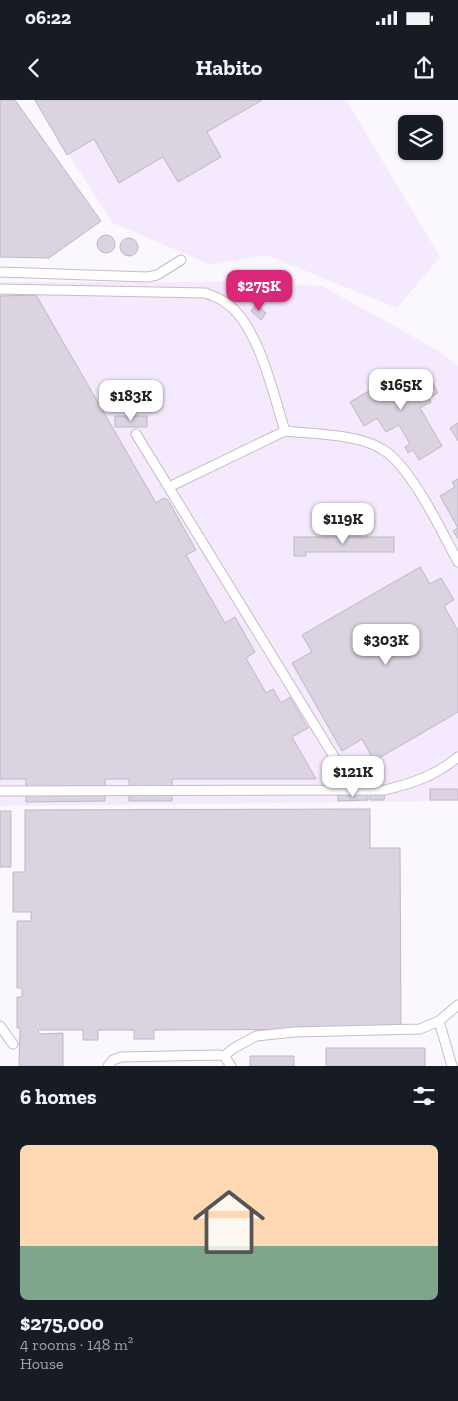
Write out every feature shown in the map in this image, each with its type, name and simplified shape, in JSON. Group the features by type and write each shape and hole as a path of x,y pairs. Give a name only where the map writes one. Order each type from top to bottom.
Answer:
{"lane":[{"path":"0,272 146,277 157,276 182,260"},
{"path":"0,289 206,293 224,301 236,312 249,329 264,366 285,431"},
{"path":"168,487 285,431 357,440 382,449 401,467 417,489 458,562"},
{"path":"136,434 355,791"},
{"path":"0,790 385,790 415,783 442,771 458,757"},
{"path":"108,1066 113,1060 121,1057 224,1056 256,1036 295,1032 420,1029 439,1021 458,1005"},
{"path":"439,1021 452,1066"},
{"path":"0,1026 13,1044"},
{"path":"224,1056 231,1066"}],"shaded area":[{"path":"33,100 346,100 440,257 397,308 266,255 211,265 113,223"},
{"path":"0,282 239,282 322,286 439,351 458,366 458,801 0,806"}],"building":[{"path":"0,100 15,100 101,221 49,258 0,257"},
{"path":"35,100 262,100 207,132 221,157 178,182 163,157 119,183 94,139 67,155"},
{"path":"102,235 110,235 115,240 113,251 102,253 97,248 97,240"},
{"path":"125,238 133,238 138,243 136,254 125,256 120,251 120,243"},
{"path":"36,295 156,503 164,498 168,500 196,550 186,555 225,623 235,617 255,652 246,658 266,693 273,689 281,703 290,697 308,728 292,737 316,779 172,779 172,801 129,801 129,779 105,779 105,801 26,802 26,779 0,779 0,296"},
{"path":"256,305 266,313 261,320 251,311"},
{"path":"414,372 423,387 432,382 438,393 429,398 431,402 420,408 442,446 419,460 413,450 408,453 405,447 410,444 399,425 386,432 377,418 364,426 350,402 400,373 403,379"},
{"path":"115,416 147,416 147,427 115,427"},
{"path":"458,423 458,441 450,428"},
{"path":"458,479 458,528 440,496 455,487 452,482"},
{"path":"458,528 458,539 453,531"},
{"path":"294,537 394,537 394,552 306,552 306,556 294,556"},
{"path":"420,567 430,584 441,578 454,600 444,606 458,631 458,712 374,761 362,739 342,751 292,663 312,652 302,635"},
{"path":"430,789 458,789 458,800 430,800"},
{"path":"368,794 368,800 338,801 338,795"},
{"path":"370,794 385,794 384,800 370,800"},
{"path":"370,809 370,848 400,848 401,1029 154,1030 154,1039 134,1039 134,1030 98,1030 98,1040 83,1040 83,1030 38,1030 39,1034 63,1033 63,1066 19,1066 20,1028 17,1028 17,997 22,997 22,988 17,988 17,921 31,921 31,912 13,912 13,872 25,872 25,810"},
{"path":"0,811 11,811 11,867 0,867"},
{"path":"326,1048 425,1048 425,1066 326,1066"},
{"path":"250,1056 294,1056 294,1066 250,1066"}]}
